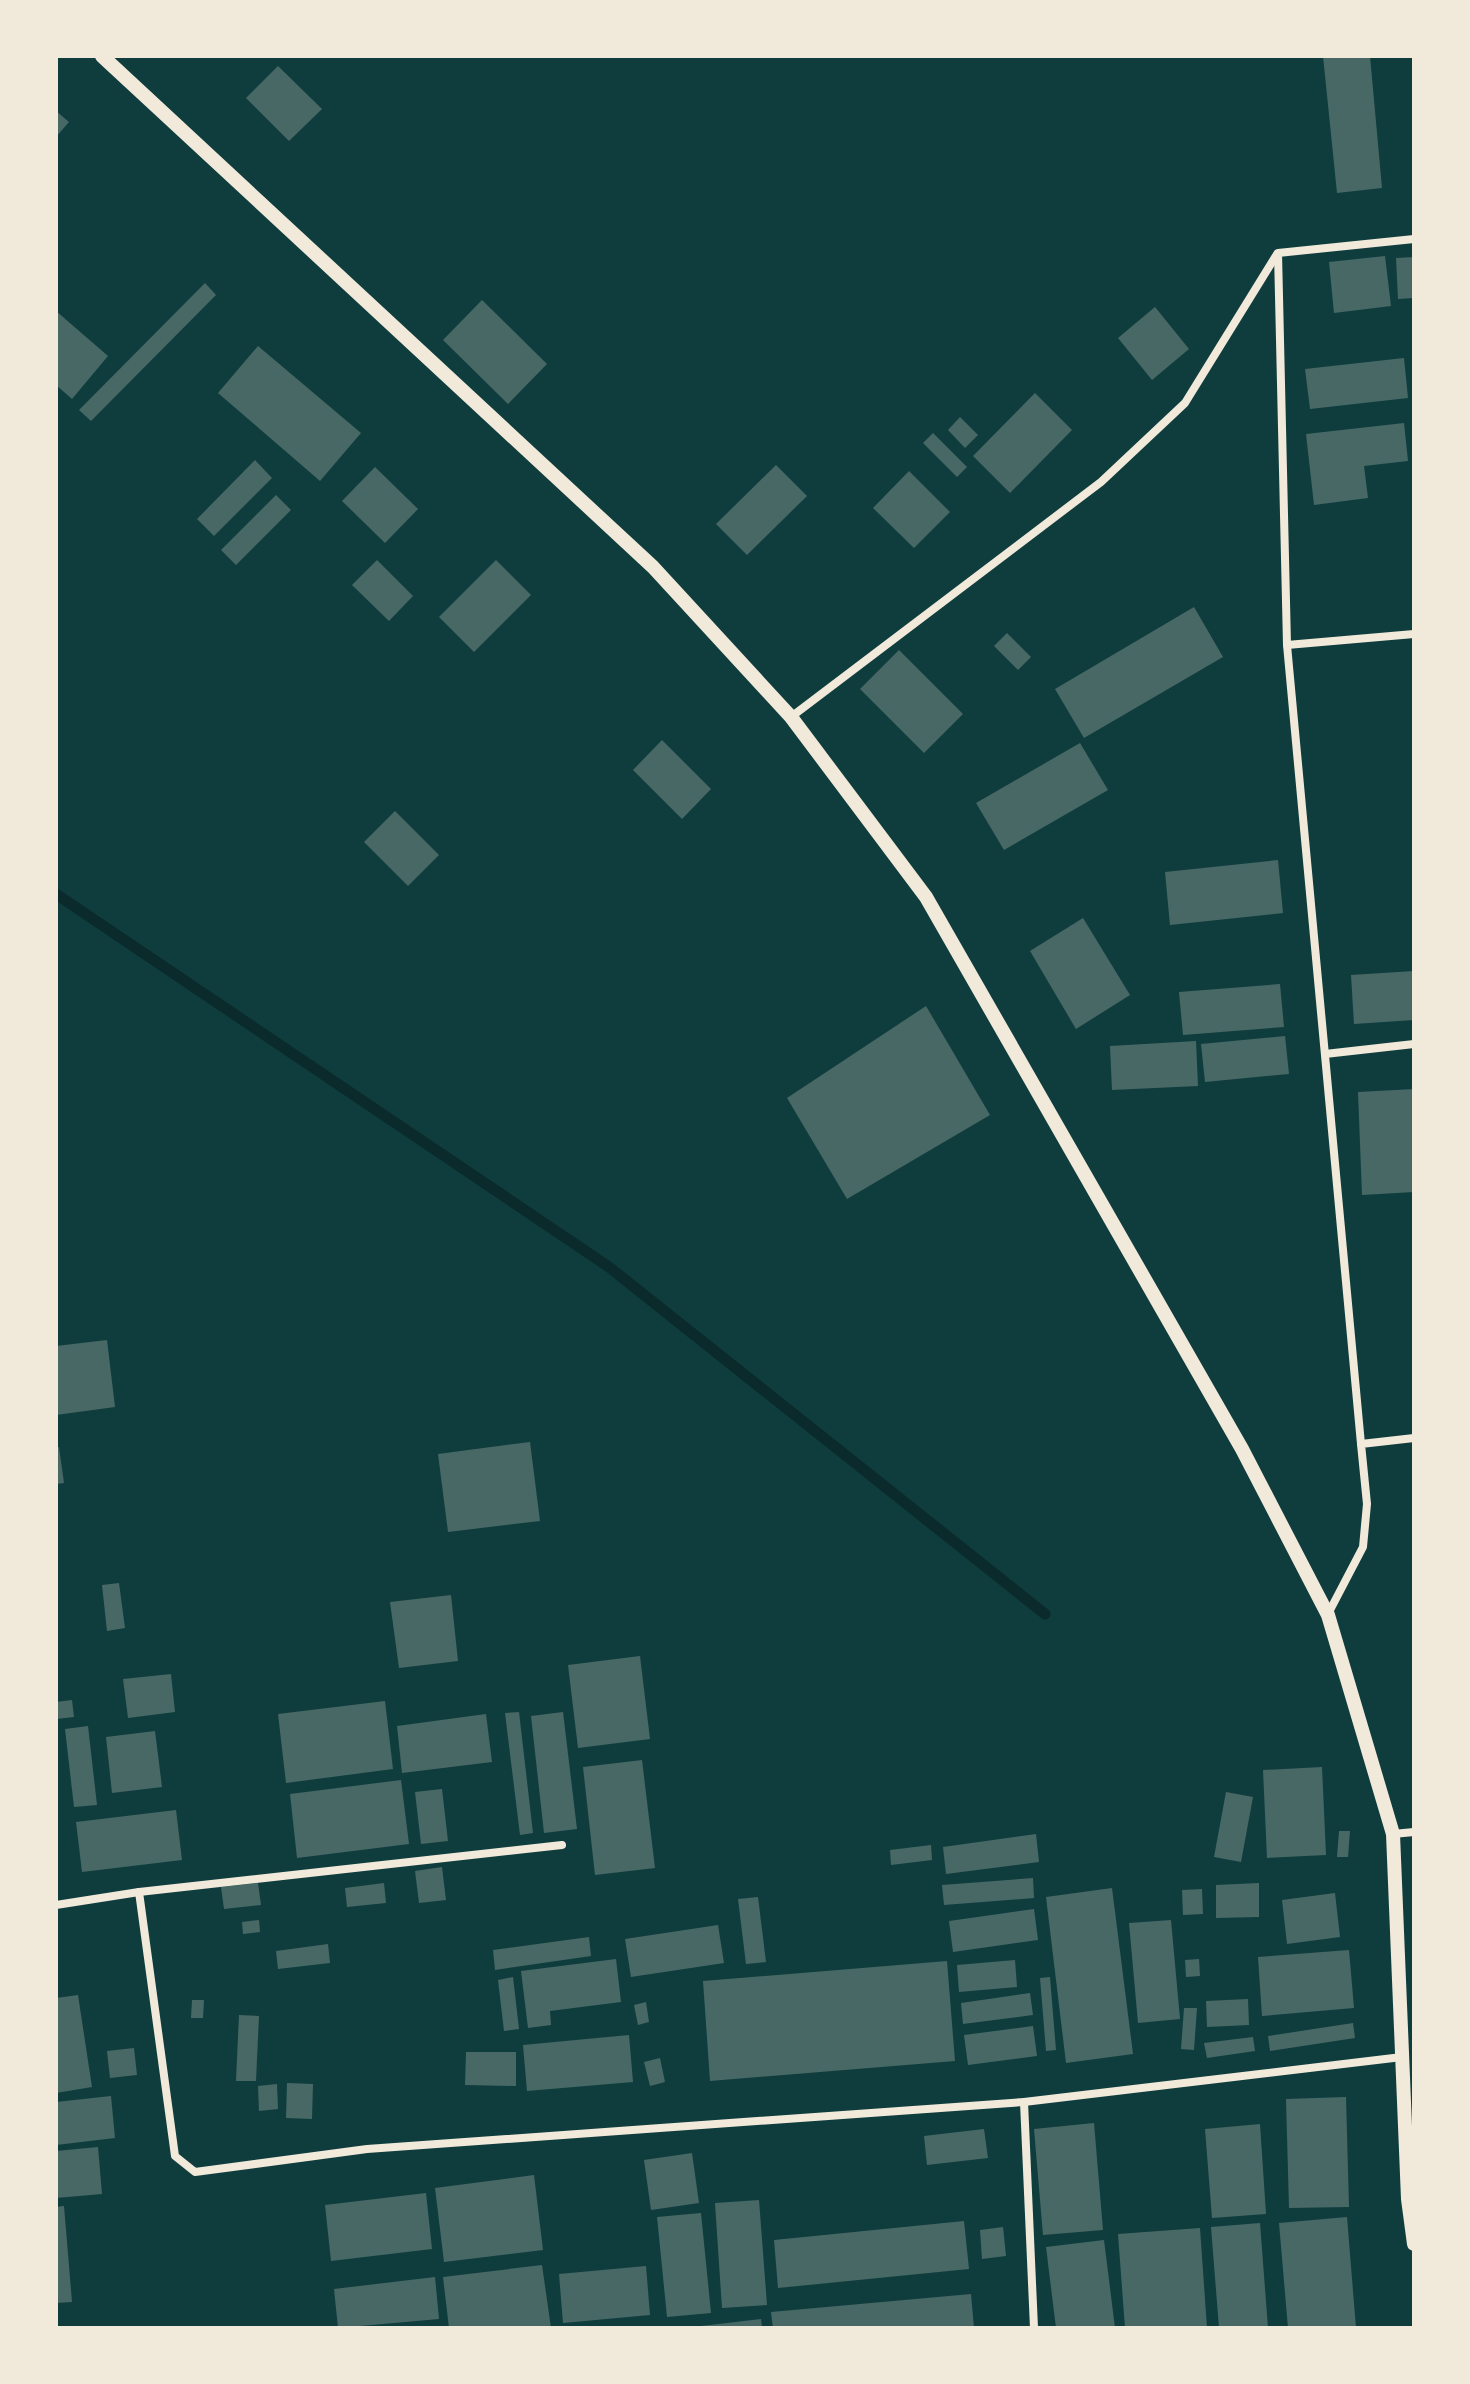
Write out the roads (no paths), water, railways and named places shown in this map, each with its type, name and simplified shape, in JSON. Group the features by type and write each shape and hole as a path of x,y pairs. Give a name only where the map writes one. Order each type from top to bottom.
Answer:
{"street":[{"path":"102,56 653,567 791,717 926,897 1242,1449 1328,1615 1393,1834 1408,2199 1414,2244"},
{"path":"1278,253 1414,239"},
{"path":"791,717 1101,482 1185,403 1278,253"},
{"path":"1278,253 1287,645 1367,1504 1363,1547 1328,1615"},
{"path":"1287,645 1414,634"},
{"path":"1325,1054 1414,1044"},
{"path":"1361,1444 1414,1438"},
{"path":"1393,1834 1414,1832"},
{"path":"56,1905 139,1892 562,1845"},
{"path":"139,1892 175,2156 195,2172 367,2149 1024,2102 1402,2057"},
{"path":"1024,2102 1034,2328"}],"waterway":[{"path":"56,894 609,1267 1045,1614"}]}
